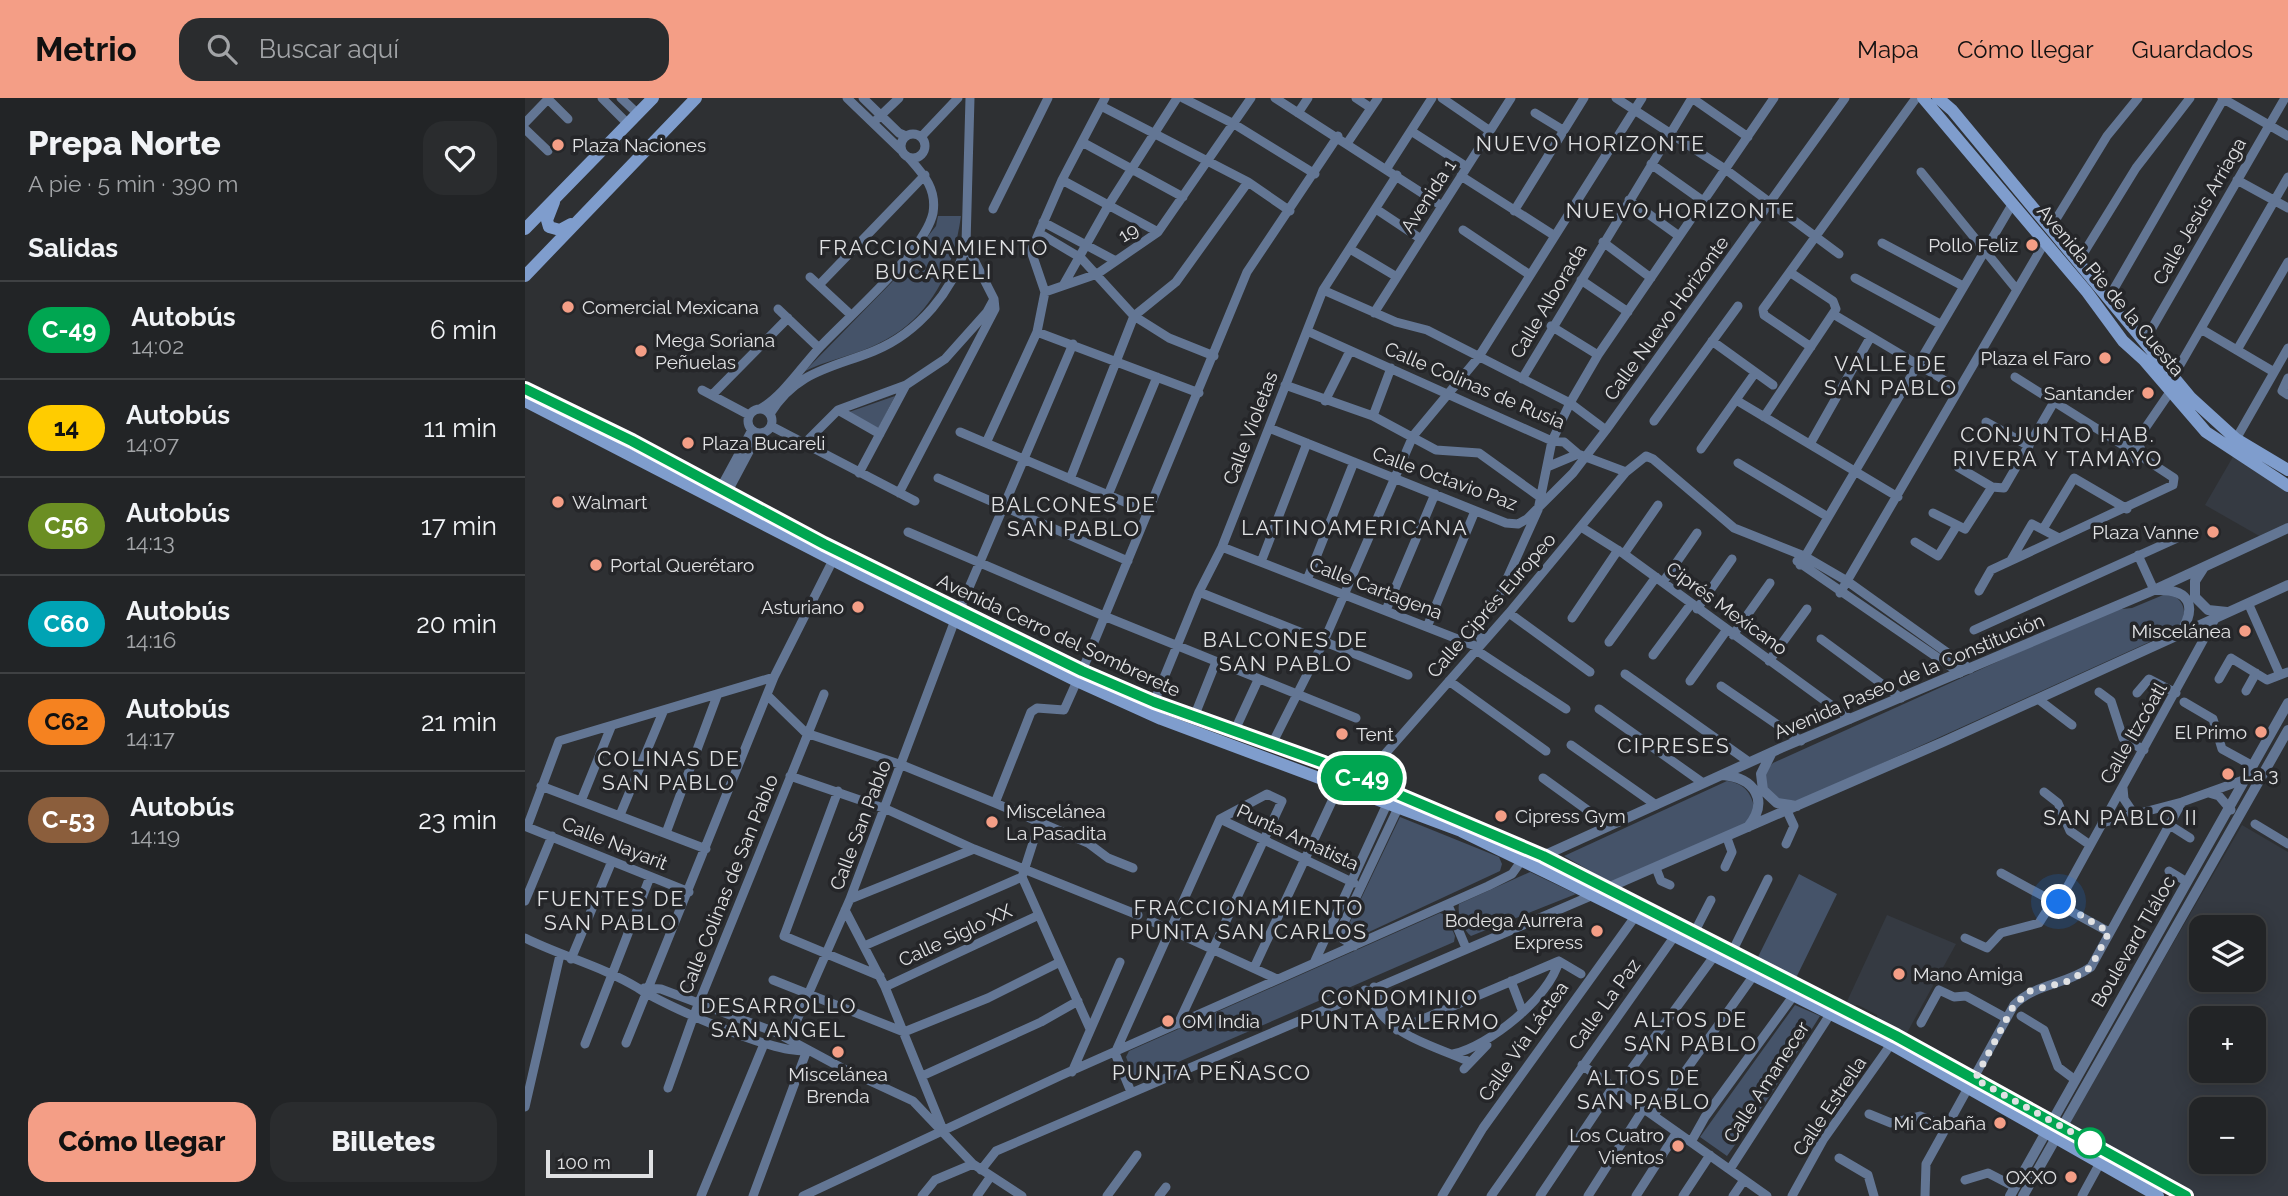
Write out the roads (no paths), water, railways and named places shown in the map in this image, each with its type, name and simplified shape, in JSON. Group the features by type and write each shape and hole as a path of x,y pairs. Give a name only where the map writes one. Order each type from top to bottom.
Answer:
{"main road":[{"path":"525,229 653,98"},
{"path":"525,276 696,98"},
{"name":"Avenida Pie de la Cuesta","path":"1923,98 2013,203 2116,332 2212,438 2288,486"},
{"name":"Avenida Pie de la Cuesta","path":"1938,98 1952,110 2173,377 2211,419 2236,439 2286,468"},
{"path":"555,198 547,220 551,229 560,230 578,220"},
{"name":"Avenida Cerro del Sombrerete","path":"525,389 632,441 957,616"},
{"name":"Avenida Cerro del Sombrerete","path":"525,401 833,560 1080,676 1340,785 1461,831 1522,860 1694,933 2054,1129 2158,1196"},
{"name":"Avenida Cerro del Sombrerete","path":"1080,676 1194,717 1212,731 1234,732 1272,744 1363,779 1543,856 1599,892"},
{"name":"Avenida Cerro del Sombrerete","path":"1639,911 1674,937 1894,1040"},
{"name":"Avenida Cerro del Sombrerete","path":"2054,1129 2100,1163 2140,1185 2186,1196"}],"street":[{"path":"525,123 549,98 569,119"},
{"path":"602,98 628,124"},
{"path":"621,98 638,114"},
{"path":"756,432 748,423 750,415 760,409 889,276 930,225 934,205 932,188 925,175 847,98"},
{"path":"863,98 906,136 921,137"},
{"path":"873,123 899,98"},
{"path":"921,137 958,98"},
{"path":"771,426 771,414 806,377 824,366 897,340 924,318 962,261 966,244 970,98"},
{"path":"993,209 1048,98"},
{"path":"1064,284 1088,246 1108,206 1177,98"},
{"path":"1183,98 1234,124 1314,174"},
{"path":"1062,180 1158,232 1251,98"},
{"path":"1275,98 1348,142 1442,206"},
{"path":"1298,113 1308,98"},
{"path":"1356,98 1371,108"},
{"path":"1348,142 1378,98"},
{"path":"1387,168 1432,98"},
{"path":"1442,98 1490,131"},
{"name":"Avenida 1","path":"1374,313 1511,98"},
{"path":"1514,211 1584,98"},
{"path":"1616,98 1725,169 1839,254"},
{"path":"1272,744 1324,641 1412,437 1478,358 1641,98"},
{"path":"1692,98 1748,137"},
{"name":"Calle Alborada","path":"1522,379 1551,326 1692,98"},
{"path":"1479,647 1478,630 1500,594 1538,510 1552,441 1570,403 1598,355 1774,98"},
{"name":"Calle Nuevo Horizonte","path":"1582,454 1606,429 1845,98"},
{"path":"1811,347 1762,313 1916,98"},
{"path":"2050,229 2107,136 2138,98"},
{"path":"2078,262 2136,168 2190,98"},
{"path":"2108,299 2223,98 2288,136"},
{"name":"Calle Jesús Arriaga","path":"2144,342 2285,98"},
{"path":"986,443 1037,332 1045,292 1040,270 1031,251 1062,180 1103,102 1248,183 1290,211"},
{"path":"1535,113 1563,130"},
{"path":"525,129 548,151"},
{"path":"1411,131 1467,167"},
{"path":"905,154 906,136"},
{"path":"995,803 1031,712 1037,708 1064,710 1199,393 1247,272 1338,136"},
{"path":"905,154 916,158 924,153 925,144 921,137"},
{"path":"1082,142 1183,197"},
{"path":"1651,164 1703,201"},
{"path":"1921,172 2017,290"},
{"path":"819,285 925,175"},
{"name":"Calle Violetas","path":"1154,702 1199,592 1222,547 1323,290 1397,175"},
{"path":"1461,176 1555,236"},
{"path":"2173,377 2288,177"},
{"path":"2237,180 2288,208"},
{"path":"1070,479 1134,316 1176,282 1248,183"},
{"path":"1629,200 1679,236"},
{"path":"1802,561 1916,363 2013,203"},
{"path":"1375,209 1421,239"},
{"path":"1043,222 1114,260"},
{"path":"1464,230 1530,275"},
{"name":"19","path":"1097,274 1158,232"},
{"path":"1039,233 1081,258 1134,316 1169,338 1214,356"},
{"path":"1068,249 1074,238"},
{"path":"1603,242 1651,278"},
{"path":"1840,593 2045,242"},
{"path":"1882,243 1963,286"},
{"path":"899,493 992,320 994,299 966,244"},
{"path":"1350,248 1397,277"},
{"path":"2237,350 2288,262"},
{"path":"1791,273 1870,338 1959,389"},
{"path":"1045,292 1097,274"},
{"path":"810,277 851,315"},
{"path":"1854,278 1940,324"},
{"path":"1581,280 1628,312"},
{"path":"1323,290 1396,322 1418,326 1570,403 1606,429"},
{"path":"804,444 838,410 906,385 945,359 987,312 994,299"},
{"path":"1654,421 1738,306"},
{"path":"778,309 819,348"},
{"path":"1764,417 1834,309"},
{"path":"712,395 788,318"},
{"path":"1551,326 1598,355"},
{"path":"2201,329 2274,372"},
{"name":"Calle Colinas de Rusia","path":"1307,331 1552,441 1564,442 1582,454 1626,472"},
{"path":"1037,332 1199,393"},
{"path":"1810,444 1870,338"},
{"path":"1712,341 1773,386"},
{"name":"Calle San Pablo","path":"789,1038 850,899 957,616 1073,344"},
{"path":"2236,439 2288,348"},
{"path":"1325,401 1350,351"},
{"path":"1373,416 1391,368"},
{"path":"1700,449 1755,373"},
{"path":"1108,495 1157,377"},
{"path":"1979,591 1988,572 2127,509 2175,482 2138,444 2054,402 2015,377"},
{"path":"2285,393 2288,378"},
{"path":"859,472 906,385"},
{"path":"1285,385 1373,416 1436,450 1479,453 1541,497"},
{"path":"702,390 750,415"},
{"path":"2138,444 2172,394"},
{"path":"1736,400 1898,497"},
{"path":"1958,467 1992,487 2002,489 2007,485 2054,402"},
{"path":"760,409 771,414"},
{"path":"838,410 880,434"},
{"path":"1986,422 2029,446"},
{"path":"771,426 915,501"},
{"path":"724,491 756,432 771,426"},
{"name":"Calle Octavio Paz","path":"1269,428 1475,510 1518,524 1538,510 1582,454"},
{"path":"960,432 1148,512"},
{"path":"1261,562 1307,443"},
{"path":"1547,467 1582,454"},
{"name":"Calle Ciprés Europeo","path":"1363,779 1509,613 1626,472 1646,456 1653,459 1734,528 1793,554 1802,561"},
{"path":"1307,580 1354,463"},
{"path":"1738,463 1828,517"},
{"path":"938,478 1128,561"},
{"path":"2043,529 2074,478 2127,509"},
{"path":"1933,513 1956,527 1967,528 1992,487"},
{"path":"1386,610 1435,494"},
{"path":"1572,618 1658,505"},
{"path":"1427,627 1475,510"},
{"path":"2011,560 2030,525 2059,538"},
{"name":"Ciprés Mexicano","path":"1581,527 1621,552 1850,719"},
{"path":"1915,542 1938,556 1956,527"},
{"name":"Avenida Paseo de la Constitución","path":"1543,856 1749,762 2154,590 2288,528"},
{"path":"908,531 1104,616 1356,718"},
{"path":"1609,642 1697,533"},
{"path":"1974,630 2182,536"},
{"name":"Calle Cartagena","path":"1222,547 1479,647 1566,709"},
{"path":"2138,555 2154,590 2176,591 2188,602 2189,619 2180,634"},
{"path":"1653,655 1733,559"},
{"path":"627,1043 774,677 833,560"},
{"path":"1802,561 1847,582 1965,671"},
{"path":"1802,561 1840,593 1965,671"},
{"path":"2206,564 2195,581 2195,597 2204,608 2229,612"},
{"path":"1690,681 1770,583"},
{"path":"922,1196 935,1180 977,1167 996,1151 1370,988 1727,838 2216,617 2249,605 2288,585"},
{"path":"1199,592 1408,675"},
{"path":"2219,679 2231,658 2267,680 2284,673 2249,605"},
{"path":"1769,661 1807,609"},
{"path":"1509,613 1590,672"},
{"name":"Calle Itzcóatl","path":"1965,938 1987,948 2001,933 2039,923 2056,901 2090,845 2216,617"},
{"path":"1821,639 1901,698"},
{"path":"1194,717 1216,662"},
{"path":"2246,691 2256,673"},
{"path":"1625,674 1749,762"},
{"path":"706,849 541,786 559,741 774,677"},
{"path":"2137,693 2149,679 2176,693"},
{"path":"1234,732 1258,680"},
{"path":"1449,681 1546,751"},
{"path":"1721,686 1801,741"},
{"path":"2099,692 2111,701 2121,735 2144,750"},
{"name":"Calle Colinas de San Pablo","path":"668,1088 694,1015 824,694"},
{"path":"767,695 806,733 902,765 995,803 1088,843 1108,858 1133,868"},
{"path":"666,833 716,696"},
{"path":"2038,699 2072,725"},
{"path":"2183,702 2213,719 2223,748 2253,766"},
{"name":"Boulevard Tláloc","path":"2054,1129 2074,1079 2288,703"},
{"path":"1599,709 1703,783"},
{"path":"620,816 663,712"},
{"path":"581,801 611,727"},
{"name":"Boulevard Tláloc","path":"2016,1193 2288,730"},
{"path":"1571,745 1656,805"},
{"path":"1772,752 1761,774 1763,790 1777,803 1798,806"},
{"path":"1722,775 1744,779 1758,793 1758,812 1747,829"},
{"path":"790,776 885,809 1022,873 1138,915"},
{"path":"1543,778 1608,825"},
{"path":"2102,823 2182,802 2246,779"},
{"path":"1254,968 1340,785"},
{"name":"Calle Nayarit","path":"541,786 527,827 689,892"},
{"path":"2123,786 2124,799 2134,814"},
{"path":"838,791 784,936 825,956 880,976"},
{"path":"2044,792 2058,803 2070,831 2090,845"},
{"path":"2209,793 2219,796 2228,809 2239,815"},
{"path":"1131,1092 1115,1052 1220,819 1267,794 1282,801 1178,1024"},
{"path":"1925,1196 1926,1164 2014,1005 2030,991 2069,981 2091,967 2182,802"},
{"path":"1314,963 1351,881 1393,804"},
{"path":"1354,946 1343,939 1341,929 1362,886 1393,804"},
{"path":"1786,844 1794,826 1787,811"},
{"name":"Punta Amatista","path":"1220,819 1362,886"},
{"path":"1039,824 1022,873 1090,1029"},
{"path":"2168,824 2190,838"},
{"path":"2255,824 2288,844"},
{"path":"525,901 552,836"},
{"path":"1725,867 1732,852 1727,838"},
{"path":"850,899 974,849"},
{"path":"803,1196 1115,1052 1448,905 1512,874 1522,860"},
{"path":"571,959 612,861"},
{"path":"1656,869 1661,881 1670,885"},
{"path":"2169,871 2187,882"},
{"path":"864,946 1022,873"},
{"path":"2001,873 2109,932"},
{"path":"585,1044 650,877"},
{"path":"1732,952 1768,879"},
{"path":"1694,933 1711,900"},
{"path":"1448,905 1466,947"},
{"path":"845,911 885,987 943,1130"},
{"name":"Calle Vía Láctea","path":"1442,1196 1483,1128 1639,911"},
{"name":"Calle Siglo XX","path":"885,987 1039,915"},
{"path":"1151,920 1277,979"},
{"name":"Calle La Paz","path":"1491,1196 1674,937"},
{"path":"525,938 764,1044 796,1052 807,1050"},
{"path":"525,1105 561,955"},
{"path":"1540,1196 1615,1088 1715,955"},
{"path":"1370,988 1393,1027 1453,1054 1467,1065 1540,992 1559,961"},
{"path":"1393,1027 1559,961 1566,962 1581,974"},
{"path":"773,980 904,1032 988,998 1060,962"},
{"path":"1072,1072 1120,962"},
{"path":"1654,1115 1754,975"},
{"path":"1511,981 1522,1010"},
{"path":"1921,1023 1939,989 1954,997 1966,996 2006,1018"},
{"path":"648,992 699,1003 789,1038 807,1050 913,1101 977,1167 1022,1196"},
{"path":"1691,1142 1705,1117 1794,995"},
{"path":"922,1076 1041,1022 1078,1001"},
{"name":"Calle Amanecer","path":"1730,1169 1832,1013"},
{"path":"2021,1016 2045,1030 2058,1067 2074,1079"},
{"path":"1453,1054 1482,1045 1497,1035"},
{"name":"Calle Estrella","path":"1792,1196 1823,1140 1894,1040"},
{"path":"701,1196 764,1044"},
{"path":"753,1196 807,1050"},
{"path":"1582,1065 1767,1196"},
{"path":"1588,1196 1644,1108"},
{"path":"1869,1114 1891,1124 1920,1116 1947,1127"},
{"path":"1636,1196 1677,1132"},
{"path":"1107,1196 1137,1155"},
{"path":"1683,1196 1710,1155"},
{"path":"1839,1158 1868,1175 1874,1196"},
{"path":"2082,1196 2100,1163"},
{"path":"1965,1180 1988,1172 2016,1193"},
{"path":"977,1196 991,1176"},
{"path":"1733,1196 1744,1180"},
{"path":"1159,1196 1166,1187"}],"place":[{"name":"Plaza Naciones","path":"558,145"},
{"name":"Pollo Feliz","path":"2032,245"},
{"name":"Comercial Mexicana","path":"568,307"},
{"name":"Mega Soriana Peñuelas","path":"641,351"},
{"name":"Plaza el Faro","path":"2105,358"},
{"name":"Santander","path":"2148,393"},
{"name":"Plaza Bucareli","path":"688,443"},
{"name":"Walmart","path":"558,502"},
{"name":"Plaza Vanne","path":"2213,532"},
{"name":"Portal Querétaro","path":"596,565"},
{"name":"Asturiano","path":"858,607"},
{"name":"Miscelánea","path":"2245,631"},
{"name":"El Primo","path":"2261,732"},
{"name":"Tent","path":"1342,734"},
{"name":"La 3","path":"2228,774"},
{"name":"Cipress Gym","path":"1501,816"},
{"name":"Miscelánea La Pasadita","path":"992,822"},
{"name":"Bodega Aurrera Express","path":"1597,931"},
{"name":"Mano Amiga","path":"1899,974"},
{"name":"OM India","path":"1168,1021"},
{"name":"Miscelánea Brenda","path":"838,1052"},
{"name":"Mi Cabaña","path":"2000,1123"},
{"name":"Los Cuatro Vientos","path":"1678,1146"},
{"name":"OXXO","path":"2071,1177"}],"district":[{"name":"NUEVO HORIZONTE","path":"1591,143"},
{"name":"NUEVO HORIZONTE","path":"1681,210"},
{"name":"FRACCIONAMIENTO BUCARELI","path":"934,259"},
{"name":"VALLE DE SAN PABLO","path":"1891,375"},
{"name":"CONJUNTO HAB. RIVERA Y TAMAYO","path":"2058,446"},
{"name":"BALCONES DE SAN PABLO","path":"1074,516"},
{"name":"LATINOAMERICANA","path":"1355,527"},
{"name":"BALCONES DE SAN PABLO","path":"1286,651"},
{"name":"CIPRESES","path":"1674,745"},
{"name":"COLINAS DE SAN PABLO","path":"669,770"},
{"name":"SAN PABLO II","path":"2121,817"},
{"name":"FUENTES DE SAN PABLO","path":"611,910"},
{"name":"FRACCIONAMIENTO PUNTA SAN CARLOS","path":"1249,919"},
{"name":"CONDOMINIO PUNTA PALERMO","path":"1400,1009"},
{"name":"DESARROLLO SAN ANGEL","path":"779,1017"},
{"name":"ALTOS DE SAN PABLO","path":"1691,1031"},
{"name":"PUNTA PEÑASCO","path":"1212,1072"},
{"name":"ALTOS DE SAN PABLO","path":"1644,1089"}]}
